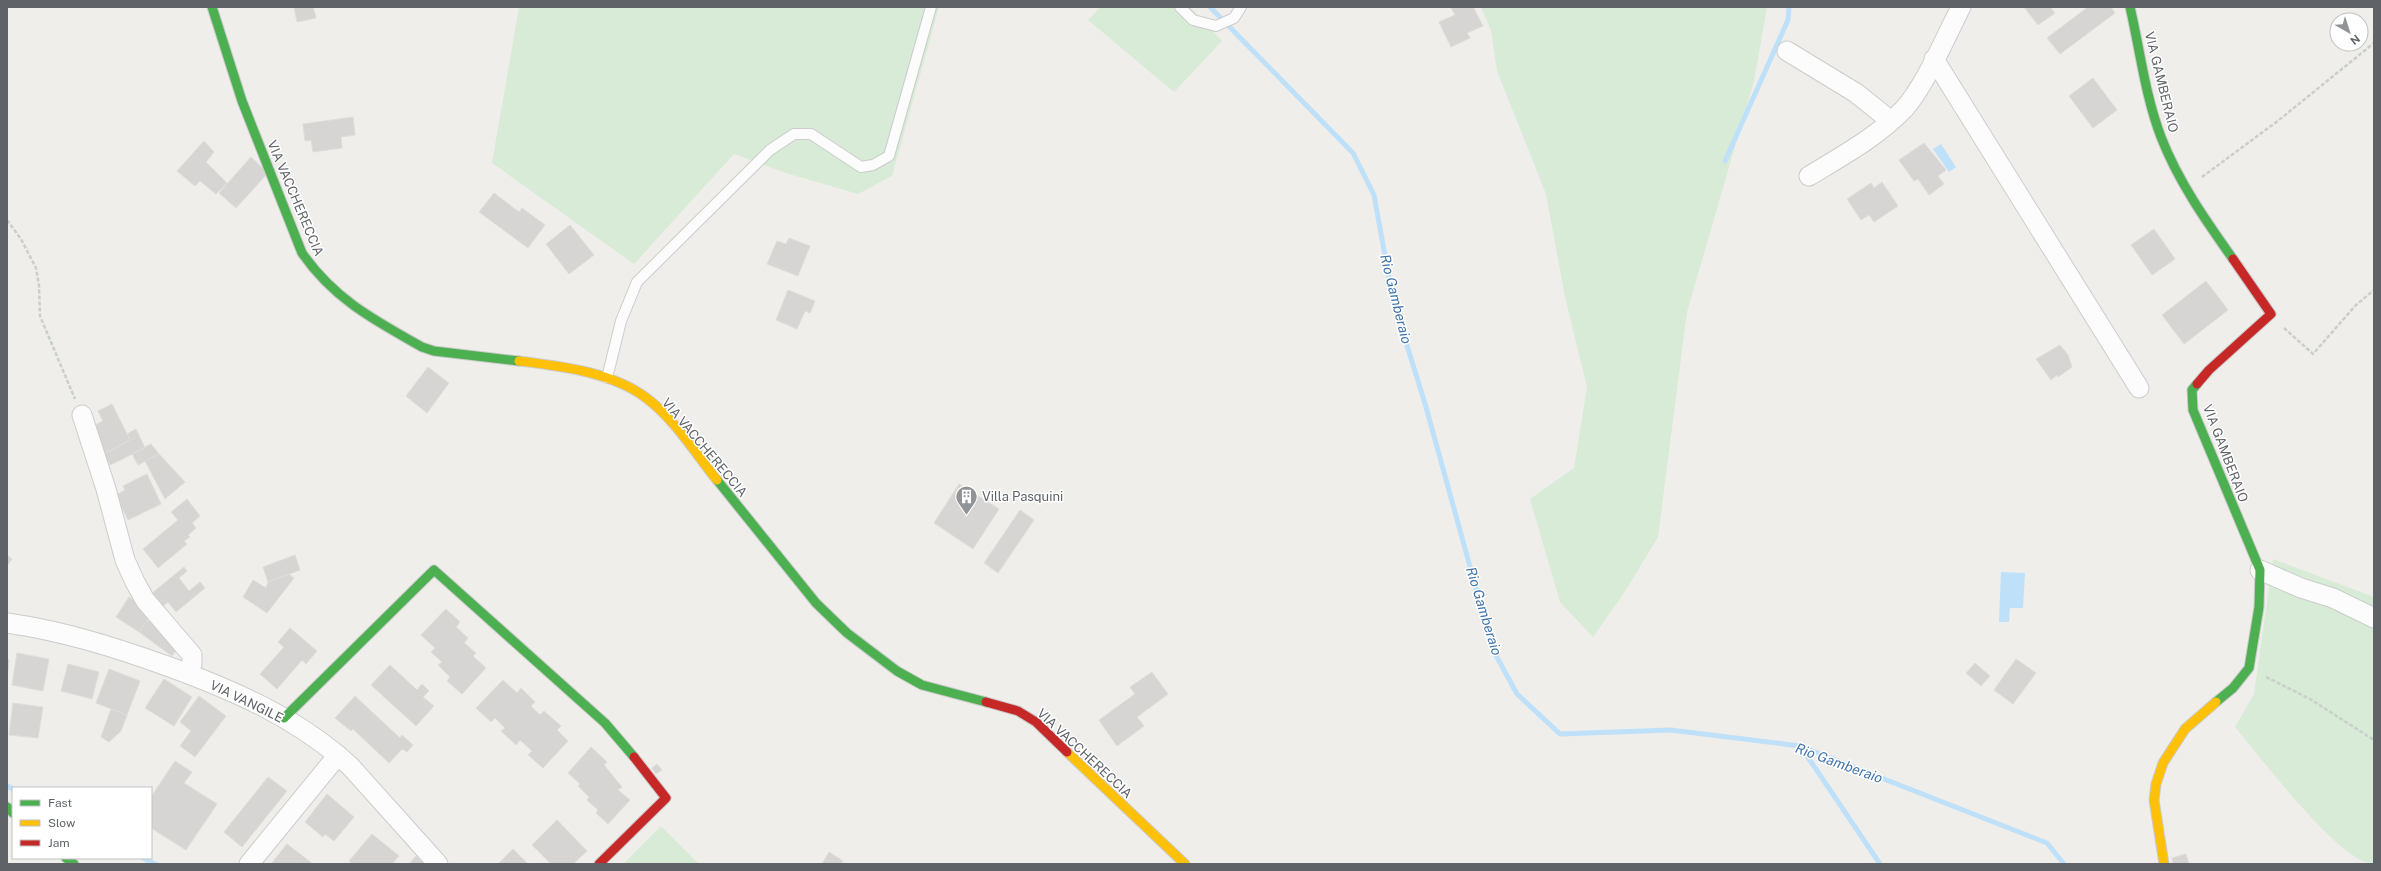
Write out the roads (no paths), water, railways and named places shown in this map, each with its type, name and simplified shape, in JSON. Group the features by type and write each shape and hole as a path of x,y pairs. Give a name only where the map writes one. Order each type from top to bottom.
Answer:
{"street":[{"name":"VIA VACCHERECCIA","path":"212,7 242,102 302,253 312,269 329,289 356,309 422,347 434,351 524,362 607,378 645,397 662,412 816,603 847,633 897,671 922,685 1018,711 1036,722 1185,864"},
{"path":"1809,176 1854,149 1890,121 1914,96 1961,7"},
{"name":"VIA GAMBERAIO","path":"2130,7 2160,135 2187,188 2271,314 2209,370 2192,390 2193,410 2260,570 2259,607 2249,668 2233,688 2185,729 2163,763 2156,784 2154,800 2164,864"},
{"path":"1788,51 1856,93 1890,121"},
{"path":"1934,59 2139,388"},
{"path":"82,414 106,489 125,560 145,600 192,655 192,664 188,674"},
{"path":"284,718 434,570 605,723 628,748 666,798 599,864"},
{"path":"2260,570 2294,585 2333,598 2374,618"},
{"name":"VIA VANGILE","path":"7,623 49,630 102,643 188,674 250,699 284,718 338,755 376,792 438,864"},
{"path":"249,864 338,755"}],"lane":[{"path":"607,378 621,321 637,282 770,150 794,134 811,134 862,166 873,165 889,156 931,7"},
{"path":"1180,7 1193,20 1216,26 1234,18 1241,7"}],"water":[{"path":"1941,144 1956,167 1949,172 1933,149"},
{"path":"2001,572 2025,573 2023,608 2010,608 2009,622 1999,622"}],"waterway":[{"name":"Rio Gamberaio","path":"1210,7 1353,153 1374,195 1393,300 1426,407 1493,650 1517,694 1560,734 1671,730 1800,746 2047,843 2064,864"},
{"path":"1725,161 1788,20 1789,7"},
{"path":"1801,747 1880,864"},
{"path":"7,786 12,788"},
{"path":"145,859 155,864"}],"place":[{"name":"Villa Pasquini","path":"966,516"}]}
